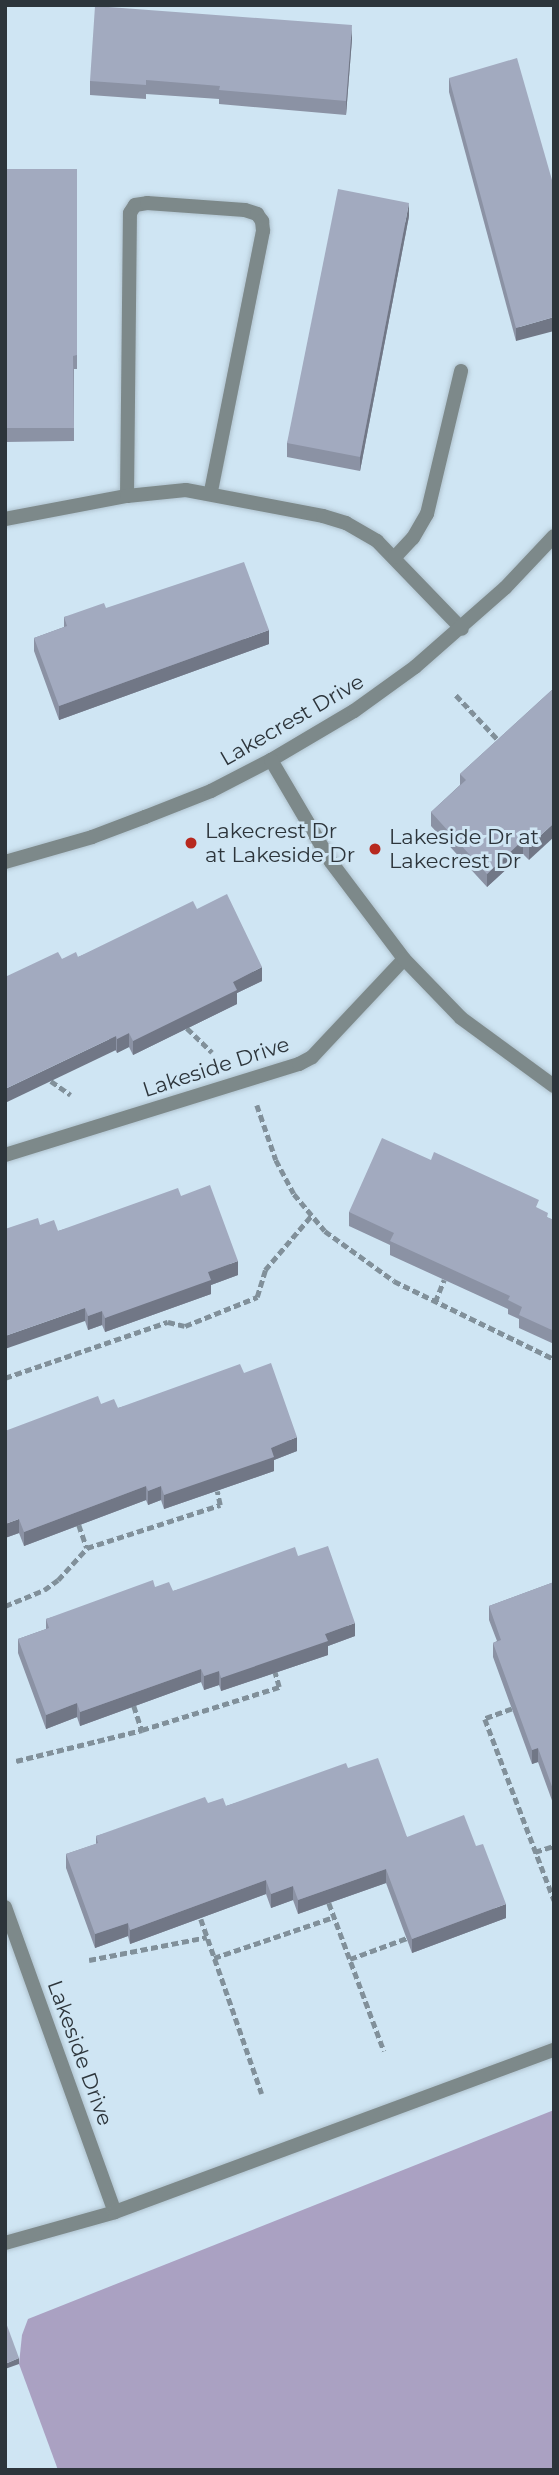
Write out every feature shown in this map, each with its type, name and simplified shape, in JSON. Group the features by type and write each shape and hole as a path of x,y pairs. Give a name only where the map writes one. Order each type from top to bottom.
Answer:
{"street":[{"path":"127,496 130,213 135,205 147,203 245,210 257,214 262,221 263,231 211,492"},
{"path":"395,557 413,538 427,514 461,371"},
{"path":"5,519 127,496 186,490 211,492 346,523 366,533 395,557 461,629"},
{"name":"Lakecrest Drive","path":"5,862 92,837 211,791 271,760 354,711 415,667 461,629 554,536"},
{"path":"271,760 331,862 404,959 461,1018 554,1086"},
{"name":"Lakeside Drive","path":"5,1155 290,1068 312,1056 404,959"},
{"name":"Lakeside Drive","path":"5,1907 115,2212"},
{"path":"5,2243 115,2212 554,2050"}],"path":[{"path":"456,695 504,747"},
{"path":"187,1028 212,1052"},
{"path":"51,1081 71,1096"},
{"path":"248,1081 276,1160 310,1216 360,1259 435,1302 554,1359"},
{"path":"5,1378 167,1322 185,1326 257,1297 265,1270 310,1216"},
{"path":"435,1302 444,1280"},
{"path":"5,1606 44,1590 58,1580 87,1548 220,1505 217,1491"},
{"path":"79,1525 87,1548"},
{"path":"16,1761 142,1730 279,1687 275,1673"},
{"path":"134,1706 142,1730"},
{"path":"512,1709 485,1719 554,1900"},
{"path":"535,1852 554,1846"},
{"path":"329,1903 384,2051"},
{"path":"214,1958 334,1917"},
{"path":"201,1919 262,2094"},
{"path":"89,1960 207,1937"},
{"path":"350,1959 407,1938"}],"shaded area":[{"path":"554,2110 554,2470 58,2470 19,2364 22,2335 28,2319"}],"building":[{"path":"95,6 352,25 346,101 219,90 220,86 146,80 146,85 90,81"},
{"path":"517,58 554,187 554,317 516,328 449,78"},
{"path":"5,169 77,169 77,355 73,356 74,428 5,428"},
{"path":"338,189 409,203 360,457 287,443"},
{"path":"244,562 269,630 59,706 34,638 67,626 64,617 104,603 106,608"},
{"path":"554,688 554,823 529,846 523,840 487,874 431,812 466,780 460,774"},
{"path":"227,894 262,967 233,982 237,990 133,1041 129,1033 117,1039 116,1036 5,1089 5,977 58,952 62,959 76,952 78,957 193,901 197,909"},
{"path":"382,1138 431,1160 434,1152 539,1200 536,1207 548,1213 547,1217 554,1220 554,1331 519,1315 522,1307 508,1300 510,1296 390,1241 394,1233 349,1212"},
{"path":"210,1185 238,1261 208,1272 211,1280 105,1318 102,1311 88,1316 85,1308 5,1336 5,1229 38,1218 40,1225 54,1220 58,1231 178,1188 181,1196"},
{"path":"271,1363 297,1437 271,1448 274,1457 164,1495 161,1486 148,1491 146,1486 24,1532 19,1519 5,1524 5,1431 98,1396 101,1404 114,1399 118,1408 240,1364 244,1373"},
{"path":"328,1546 355,1623 325,1634 328,1641 221,1678 219,1671 204,1676 201,1669 80,1712 77,1703 46,1715 18,1639 49,1628 46,1619 153,1580 155,1587 169,1582 173,1591 295,1547 298,1556"},
{"path":"554,1582 554,1792 538,1748 532,1750 493,1643 501,1640 489,1606"},
{"path":"378,1758 407,1837 464,1815 476,1846 483,1844 506,1904 412,1939 386,1869 298,1900 293,1886 271,1894 266,1880 130,1930 128,1923 95,1934 66,1854 98,1843 96,1836 205,1797 208,1803 223,1798 226,1806 346,1763 348,1768"},
{"path":"5,2320 19,2358 5,2364"}],"place":[{"name":"Lakecrest Dr at Lakeside Dr","path":"191,843"},
{"name":"Lakeside Dr at Lakecrest Dr","path":"375,849"}]}
